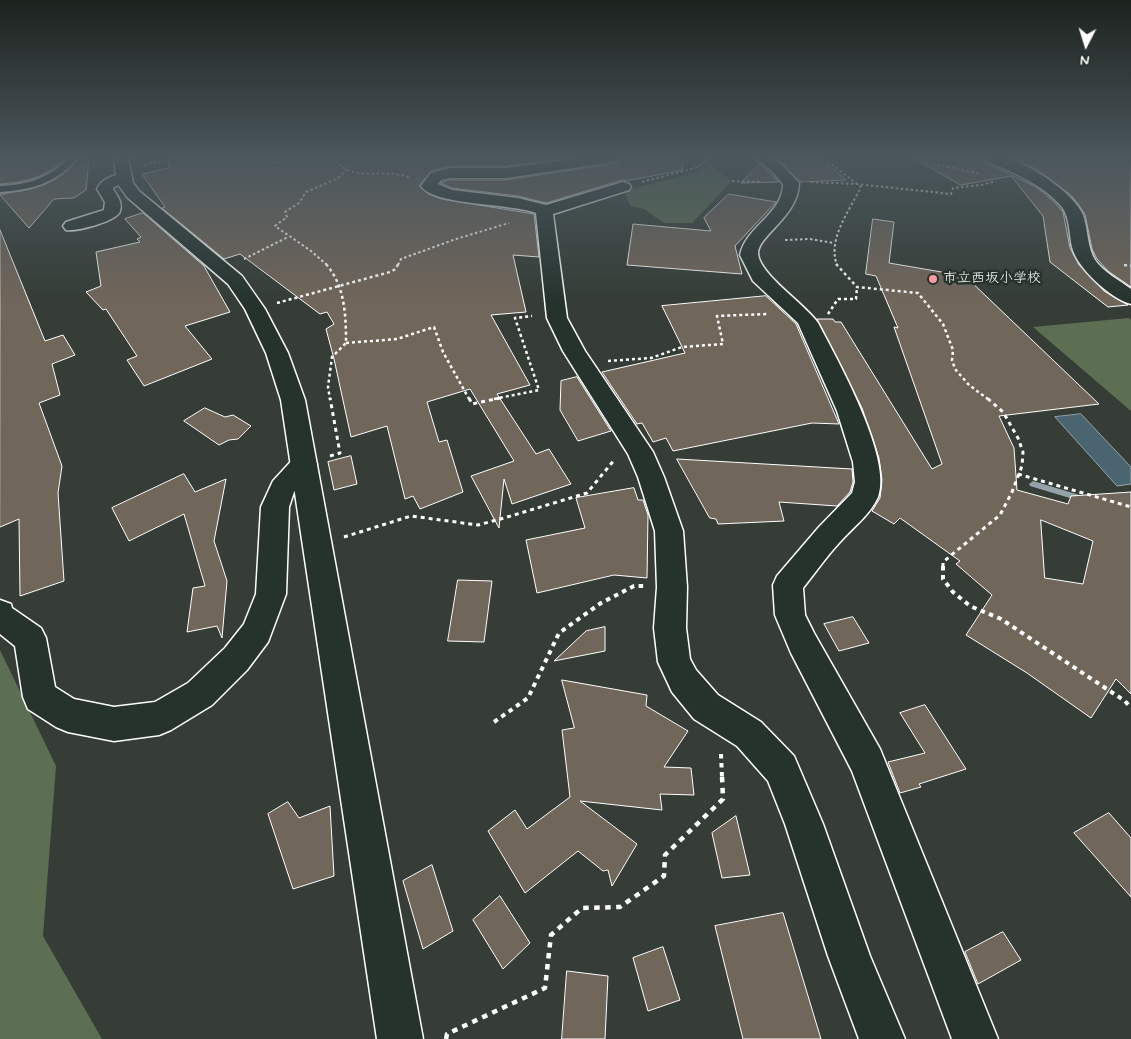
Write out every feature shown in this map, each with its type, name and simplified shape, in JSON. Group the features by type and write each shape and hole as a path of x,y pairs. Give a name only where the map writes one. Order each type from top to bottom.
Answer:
{"street":[{"path":"72,226 100,218 112,212 113,206"},
{"path":"148,206 235,280 255,309 277,353 293,400 400,1039"},
{"path":"533,206 545,211 560,206"},
{"path":"785,206 751,245 749,255 760,277 803,316 856,428 865,455 870,480 866,495 817,548 788,585 790,615 802,643 867,762 976,1039"},
{"path":"1070,206 1074,211 1083,255 1089,265 1131,298"},
{"path":"545,211 544,220 557,318 574,351 640,452 651,477 669,531 672,587 670,628 674,662 684,681 706,706 749,734 780,770 804,824 848,956 882,1039"},
{"path":"0,614 1,617 30,638 40,697 68,715 114,724 159,718 200,694 236,659 257,632 271,594 275,507 282,488 304,464"}],"path":[{"path":"294,206 285,212 287,217 274,226 322,260 341,287 346,315 346,343"},
{"path":"853,206 834,243 835,262 857,288 918,294 943,324 953,350 950,357 953,365 962,378 1002,411 1024,453 1018,474 1000,515 942,562 943,579 953,592 970,606 1001,619 1125,701 1131,708"},
{"path":"255,309 341,287 390,272 396,269 401,259 545,211"},
{"path":"235,280 243,275 237,262 288,237"},
{"path":"751,245 791,238 834,243"},
{"path":"586,368 608,361 651,358 682,347 723,344 717,316 745,314 803,316 828,314 838,299 856,299 857,288"},
{"path":"304,464 340,453 328,388 332,357 346,343 376,342 406,336 426,327 434,327 443,352 472,404 538,390 516,318 540,314 557,318"},
{"path":"318,545 411,516 478,525 504,518 587,493 614,459 640,452"},
{"path":"1018,474 1131,507"},
{"path":"494,722 528,698 559,632 601,604 634,586 672,587"},
{"path":"446,1039 447,1034 545,988 551,935 582,908 620,907 664,876 665,855 723,800 721,744 704,722 706,706"}],"green space":[{"path":"632,206 708,206 692,223 664,223 644,209"},
{"path":"1129,318 1131,320 1131,411 1033,327"},
{"path":"0,650 56,766 43,936 102,1039 0,1039"}],"water":[{"path":"1081,414 1131,467 1131,484 1117,486 1055,417"}],"building":[{"path":"10,206 48,206 29,228"},
{"path":"487,206 534,214 539,257 513,255 526,312 491,315 530,385 497,394 536,454 549,449 571,484 512,504 504,479 499,528 471,476 514,461 470,389 427,402 439,442 447,440 463,492 420,509 413,496 405,499 387,426 351,437 326,329 334,324 327,312 320,314 240,254 224,259 162,208"},
{"path":"716,206 772,206 735,246 742,274 627,265 633,224 711,231 704,218"},
{"path":"1035,206 1058,206 1063,212 1070,248 1079,265 1104,291 1128,305 1108,307 1050,262 1043,216"},
{"path":"1080,206 1131,206 1131,287 1108,271 1097,259 1092,249 1085,214"},
{"path":"143,213 204,266 230,312 185,326 212,359 144,386 127,360 137,356 106,309 103,310 86,292 101,286 96,252 140,242 137,239 141,237 125,219"},
{"path":"873,219 894,222 889,263 965,276 1099,404 999,416 1014,448 1017,490 1068,504 1071,496 1131,492 1131,694 1116,679 1091,718 1027,673 966,635 992,595 956,564 960,561 900,518 894,524 872,511 880,498 882,480 879,458 862,408 817,319 833,319 835,322 841,322 932,469 942,464 894,327 898,328 876,276 866,274","holes":["1041,520 1093,541 1083,584 1045,578"]},
{"path":"0,230 45,341 63,335 75,355 52,364 60,395 39,403 62,466 58,493 64,581 20,596 19,519 0,527"},
{"path":"766,296 796,324 839,424 812,423 673,451 666,438 653,442 642,423 637,424 602,372 685,353 662,306"},
{"path":"577,377 611,431 578,441 560,410 561,381"},
{"path":"205,408 225,417 233,415 251,426 238,439 229,440 219,445 184,421"},
{"path":"351,456 357,484 334,490 328,462"},
{"path":"677,459 852,469 853,482 850,492 837,506 779,502 784,521 718,524 716,519 710,518"},
{"path":"184,474 195,492 226,479 214,541 227,581 222,638 217,626 187,632 193,588 205,586 184,514 129,541 112,508"},
{"path":"634,488 638,500 643,500 648,515 647,578 614,575 537,593 526,540 585,528 576,498"},
{"path":"458,580 492,581 484,642 448,641"},
{"path":"853,617 869,643 839,651 824,624"},
{"path":"605,627 605,651 554,661 586,631"},
{"path":"562,680 647,695 646,706 688,731 664,767 691,768 694,795 660,794 662,810 580,801 637,844 612,886 608,870 603,871 578,851 525,893 488,831 515,810 527,829 570,797 562,730 574,728"},
{"path":"925,705 966,769 919,784 921,787 900,793 888,762 925,753 900,713"},
{"path":"288,802 299,818 330,806 334,876 293,889 268,814"},
{"path":"1109,813 1131,838 1131,897 1074,833"},
{"path":"736,816 750,875 722,878 712,833"},
{"path":"432,865 453,931 423,949 403,881"},
{"path":"500,896 530,943 503,969 473,920"},
{"path":"783,913 821,1039 743,1039 715,926"},
{"path":"1003,932 1021,960 978,984 965,952"},
{"path":"663,947 680,1000 648,1011 633,958"},
{"path":"567,971 608,976 605,1039 562,1039"}],"waterway":[{"path":"1033,484 1083,499"}],"place":[{"name":"市立西坂小学校","path":"933,279"}]}
